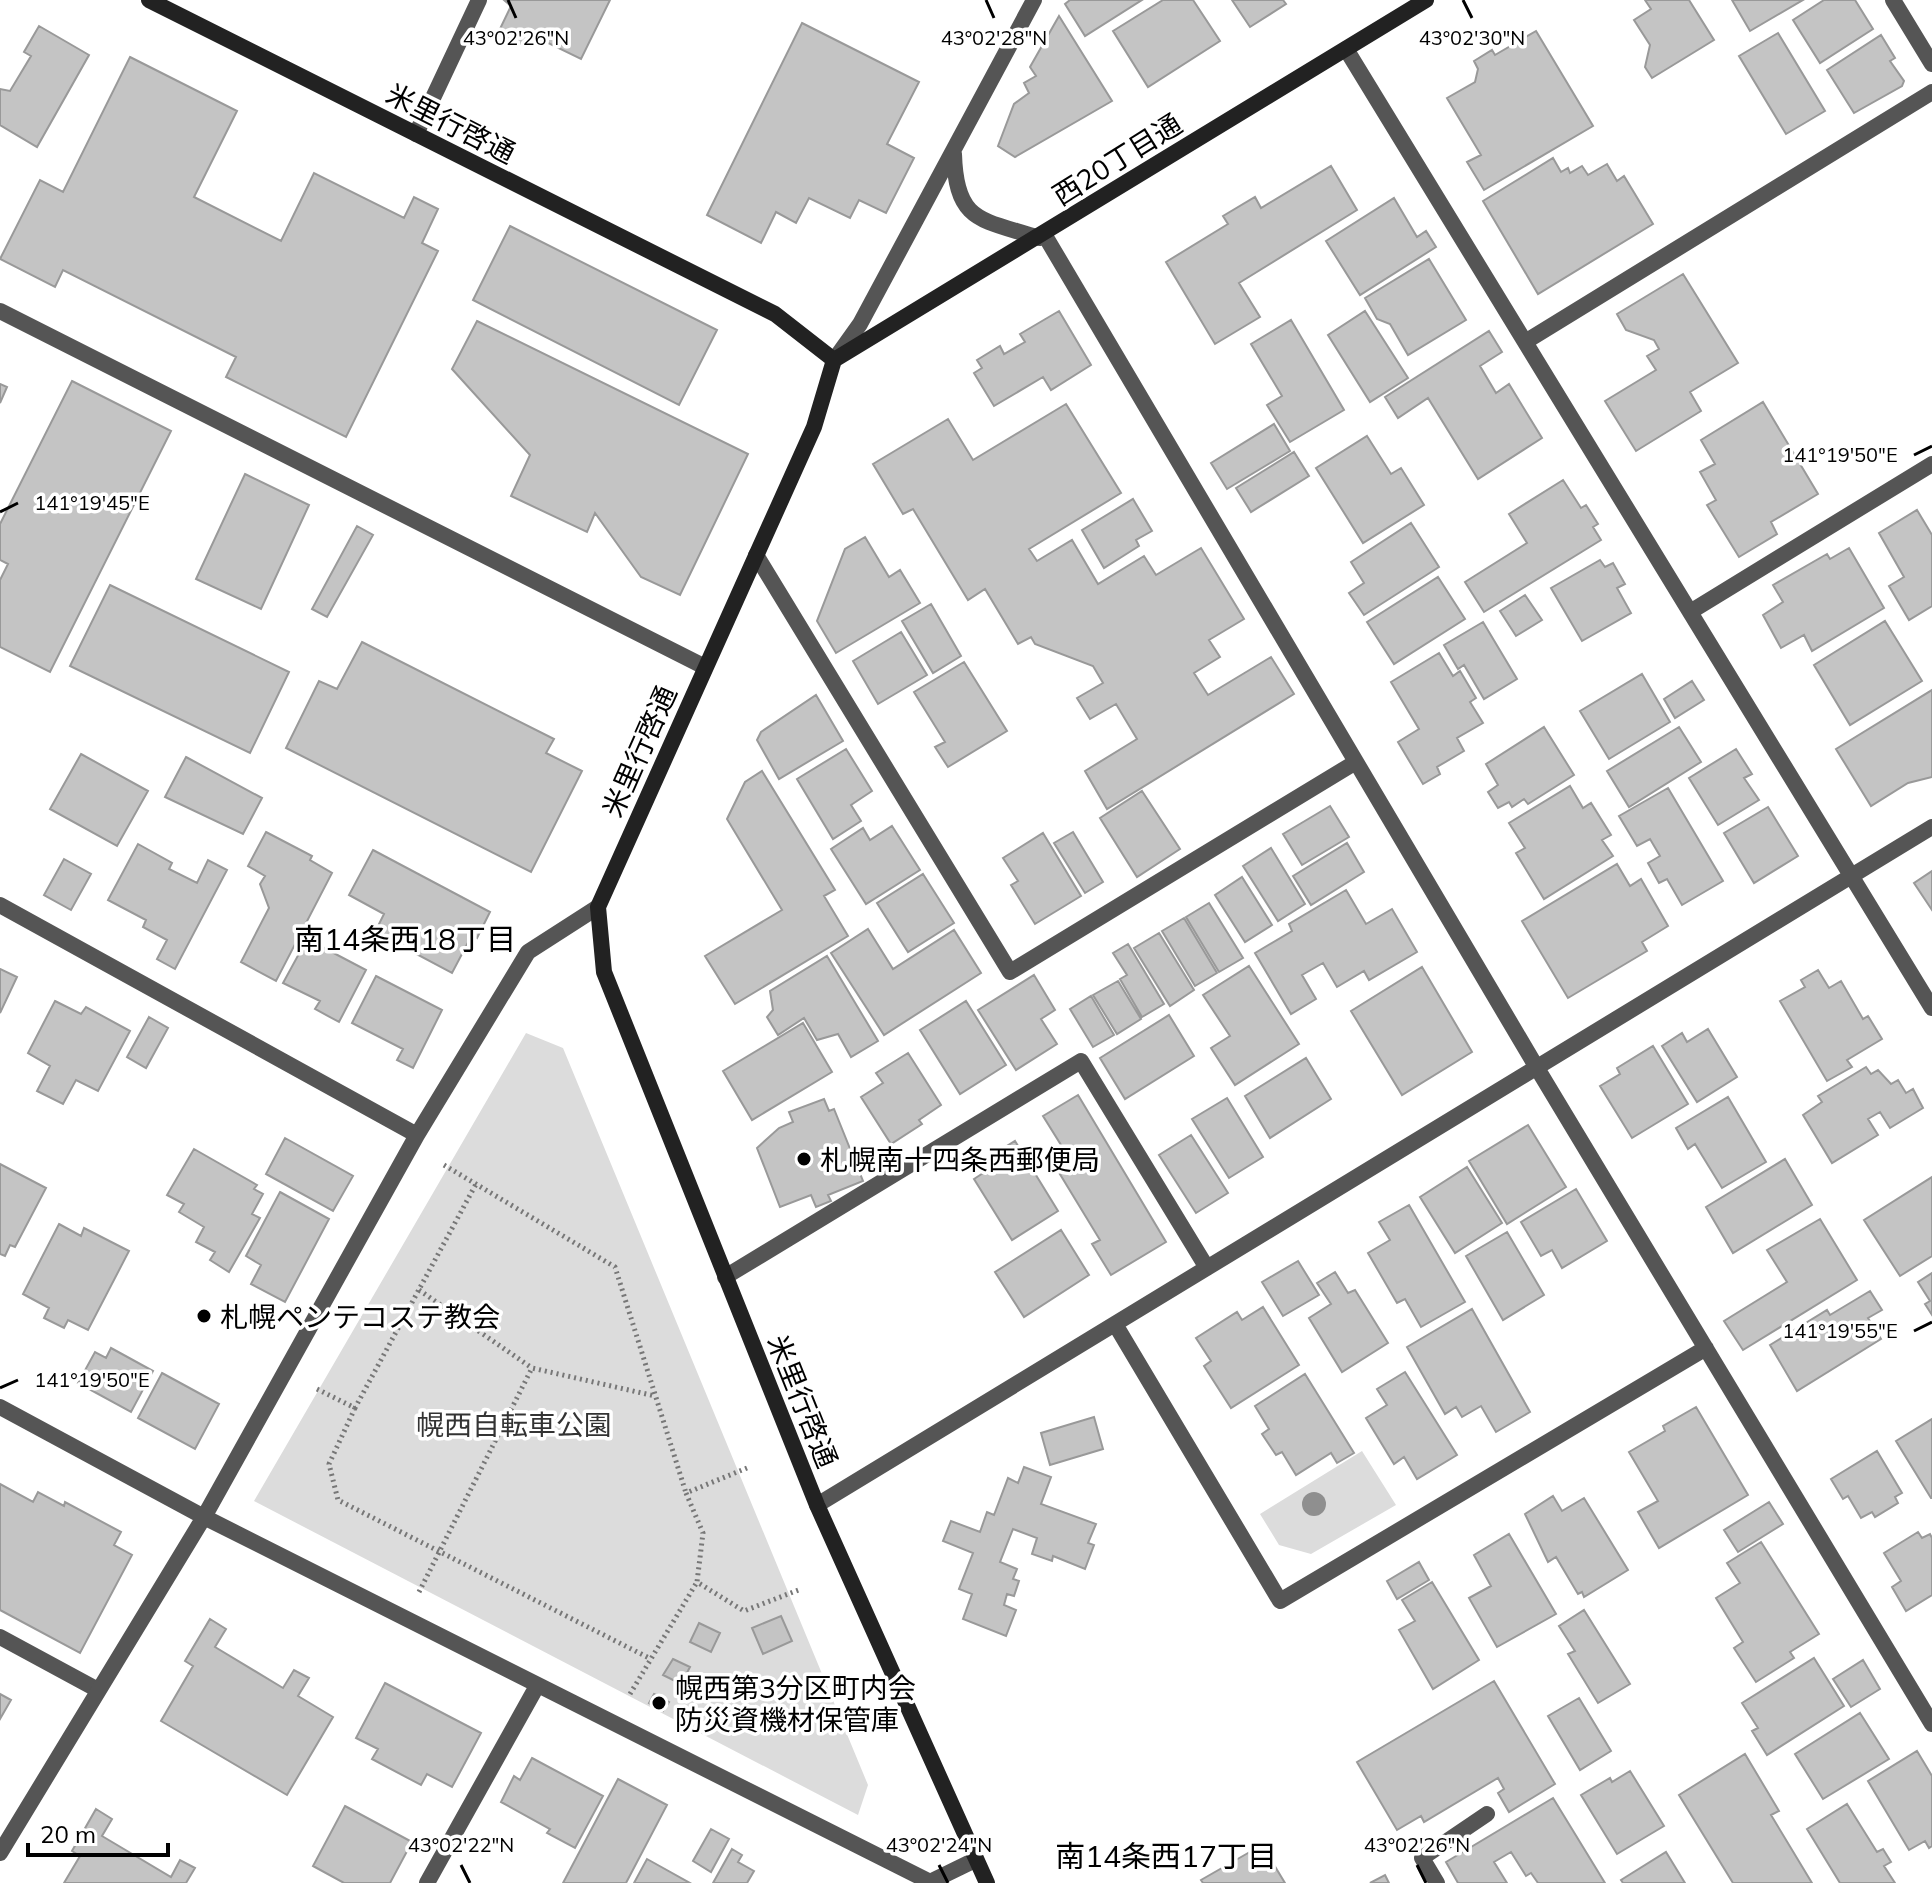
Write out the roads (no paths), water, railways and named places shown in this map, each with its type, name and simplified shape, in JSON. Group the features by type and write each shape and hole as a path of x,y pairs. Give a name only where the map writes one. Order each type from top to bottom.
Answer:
{"street":[{"name":"米里行啓通","path":"149,0 775,314 834,360 814,427 598,907 604,972 817,1505 987,1883"},
{"path":"416,134 479,0"},
{"path":"834,360 860,324 1034,0"},
{"name":"西20丁目通","path":"834,360 1426,0"},
{"path":"1893,0 1932,64"},
{"path":"1346,49 1932,1008"},
{"path":"1525,342 1932,92"},
{"path":"954,153 955,189 975,217 1041,236 1932,1724"},
{"path":"0,311 705,667"},
{"path":"1690,612 1932,464"},
{"path":"756,555 1010,972 1356,762"},
{"path":"817,1505 1932,827"},
{"path":"0,905 417,1135"},
{"path":"0,1853 204,1517 417,1135 528,952 598,907"},
{"path":"725,1277 1081,1061 1207,1268"},
{"path":"1115,1324 1280,1601 1706,1348"},
{"path":"0,1407 204,1517 930,1882 975,1860"},
{"path":"0,1637 98,1690"},
{"path":"427,1883 537,1686"},
{"path":"1437,1883 1422,1858 1487,1814"}],"place":[{"name":"札幌南十四条西郵便局","path":"804,1159"},
{"name":"札幌ペンテコステ教会","path":"204,1316"},
{"name":"幌西第3分区町内会 防災資機材保管庫","path":"659,1703"}],"district":[{"name":"南14条西18丁目","path":"405,939"},
{"name":"南14条西17丁目","path":"1166,1856"}],"park label":[{"name":"幌西自転車公園","path":"514,1424"}]}
